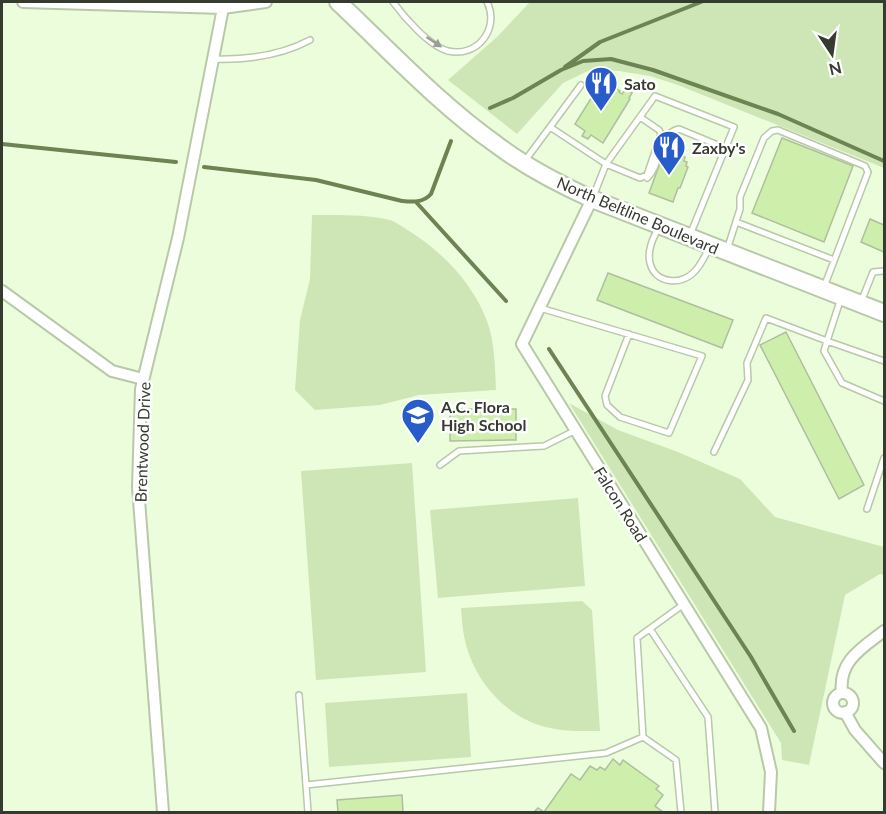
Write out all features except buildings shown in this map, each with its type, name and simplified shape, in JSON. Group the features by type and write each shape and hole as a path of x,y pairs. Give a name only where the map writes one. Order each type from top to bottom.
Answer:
{"main road":[{"name":"North Beltline Boulevard","path":"338,2 452,109 497,146 553,180 592,199 885,313"}],"street":[{"path":"23,2 223,8 266,2"},
{"name":"Brentwood Drive","path":"163,813 138,487 141,389 177,238 211,58 223,8"},
{"name":"Falcon Road","path":"592,199 522,344 761,728 771,772 770,813"},
{"path":"2,291 112,370 143,379"},
{"path":"885,630 848,662 841,681 842,693 851,696 853,703 851,709 845,712 855,730 885,763"}],"lane":[{"path":"393,2 406,21 419,32 446,51 464,52 475,47 486,35 492,23 488,2"},
{"path":"211,58 233,60 258,57 294,49 310,40"},
{"path":"524,163 581,85"},
{"path":"592,199 606,164 655,96 734,127 689,237"},
{"path":"640,117 662,134 647,175 640,178"},
{"path":"550,127 606,164 640,178 649,178 653,173 667,134 673,130 679,129 725,148"},
{"path":"660,226 651,242 650,263 657,275 669,281 681,281 694,273 719,249 736,222 740,209 740,197 764,138 772,131 778,130 865,166 868,172 823,289"},
{"path":"736,222 834,260"},
{"path":"860,304 873,272 885,271"},
{"path":"842,297 824,351 842,382 885,401"},
{"path":"540,308 629,334 702,356 669,433 620,417 607,405 605,396 629,334"},
{"path":"714,452 748,381 747,363 766,318 885,362"},
{"path":"441,465 459,451 544,446 576,430"},
{"path":"867,509 885,458"},
{"path":"643,737 637,638 684,604"},
{"path":"650,629 708,717 715,813"},
{"path":"299,695 308,813"},
{"path":"306,785 606,753 643,737"},
{"path":"643,737 676,760 681,813"}],"green space":[{"path":"530,2 884,2 884,168 678,85 650,76 619,71 590,70 563,83 517,134 448,80 497,37"},
{"path":"312,215 361,216 390,220 419,237 443,257 473,294 487,321 493,346 496,390 419,395 380,405 315,410 295,390 300,320 310,279"},
{"path":"569,403 618,430 678,452 740,479 775,517 884,547 884,575 880,574 845,595 809,765 782,760 781,743"},
{"path":"412,463 426,672 316,680 301,471"},
{"path":"578,498 585,586 438,598 430,510"},
{"path":"582,601 592,610 600,731 550,728 519,716 494,695 483,682 468,652 463,633 461,608"},
{"path":"467,693 471,757 329,767 325,703"}],"waterway":[{"path":"565,67 600,42 701,2"},
{"path":"490,108 513,98 561,70 583,61 611,59 653,70 778,114 884,161"},
{"path":"204,167 316,180 410,202 425,199 431,194 451,141"},
{"path":"2,144 176,162"},
{"path":"416,202 506,301"},
{"path":"549,349 751,657 794,731"}],"place":[{"name":"Sato","path":"601,112"},
{"name":"Zaxby's","path":"669,176"},
{"name":"A.C. Flora High School","path":"418,444"}]}
